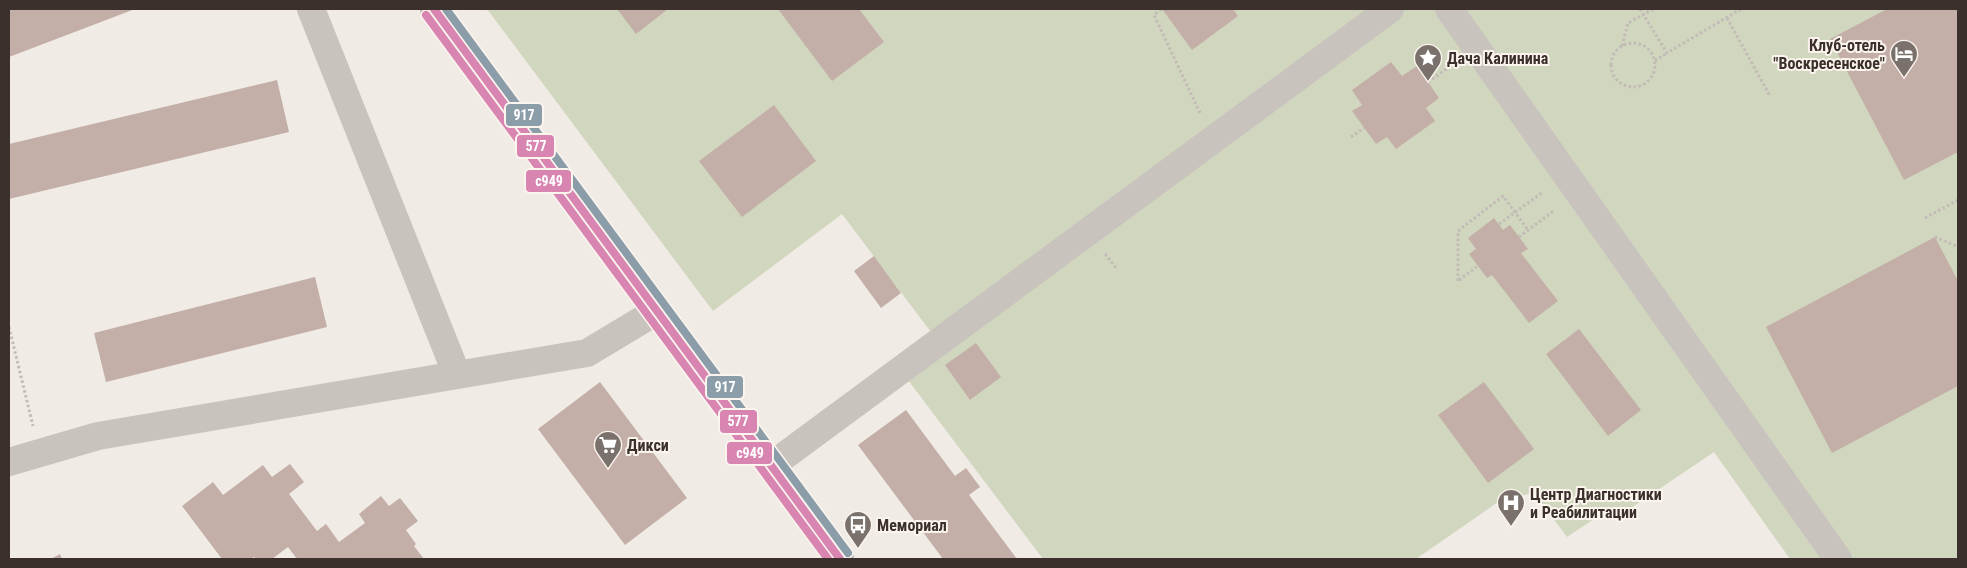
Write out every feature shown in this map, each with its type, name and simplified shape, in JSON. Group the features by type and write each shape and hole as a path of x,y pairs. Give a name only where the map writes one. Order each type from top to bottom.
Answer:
{"main road":[{"path":"434,9 840,559"}],"lane":[{"path":"311,9 457,375"},
{"path":"772,465 1390,9"},
{"path":"1448,9 1838,559"},
{"path":"9,462 98,436 587,353 657,311"}],"path":[{"path":"1161,9 1154,14 1198,111 1217,136"},
{"path":"1640,9 1667,53"},
{"path":"1622,46 1629,43 1639,43 1652,53 1655,61 1652,77 1644,84 1637,86 1621,83 1611,68 1612,59 1622,46 1628,23 1653,9"},
{"path":"1655,61 1741,9"},
{"path":"1727,18 1770,96"},
{"path":"1351,137 1364,128"},
{"path":"1499,224 1515,213 1572,185"},
{"path":"1519,237 1572,185"},
{"path":"1478,266 1458,280 1458,231 1503,196 1528,230"},
{"path":"1925,218 1958,200"},
{"path":"1935,237 1958,247"},
{"path":"9,327 39,452"}],"green space":[{"path":"487,9 1958,9 1958,559 1790,559 1714,452 1616,518 1609,509 1567,537 1534,493 1501,500 1416,559 1043,559 908,380 946,352 842,214 713,311"}],"building":[{"path":"9,9 135,9 9,57"},
{"path":"617,9 668,9 636,34"},
{"path":"778,9 859,9 884,42 832,81"},
{"path":"1162,9 1233,9 1238,16 1192,50"},
{"name":"Клуб-отель \"Воскресенское\"","path":"1887,9 1958,9 1958,152 1904,180 1830,39"},
{"path":"1391,62 1402,76 1417,66 1439,98 1426,108 1435,121 1396,149 1387,137 1376,144 1352,111 1362,105 1352,90"},
{"path":"277,80 289,132 9,199 9,144"},
{"path":"774,105 816,161 742,217 699,161"},
{"path":"1494,218 1503,230 1510,225 1528,249 1521,253 1558,301 1529,323 1492,275 1487,278 1469,254 1476,249 1468,238"},
{"path":"1935,237 1958,281 1958,386 1832,453 1766,327"},
{"path":"874,256 901,293 881,308 854,271"},
{"path":"315,277 327,327 106,382 94,333"},
{"path":"1579,329 1641,410 1608,436 1546,354"},
{"path":"976,343 1001,377 970,400 945,365"},
{"path":"600,382 687,498 625,545 538,429"},
{"path":"1484,382 1534,449 1488,483 1438,415"},
{"path":"906,410 955,476 966,468 980,487 969,495 1017,559 943,559 858,445"},
{"path":"290,464 304,482 289,494 317,531 326,524 339,542 365,523 359,514 381,496 389,506 400,498 418,521 406,530 416,544 414,546 424,559 297,559 288,547 272,559 256,559 254,557 251,559 222,559 182,506 213,482 223,495 263,465 272,477"},
{"path":"60,554 62,559 51,559"}],"transit line":[{"name":"577","path":"434,9 840,559"},
{"name":"917","path":"446,9 848,553"},
{"name":"с949","path":"426,15 828,559"}],"place":[{"name":"Клуб-отель \"Воскресенское\"","path":"1904,78"},
{"name":"Дача Калинина","path":"1428,82"},
{"name":"Дикси","path":"608,469"},
{"name":"Центр Диагностики и Реабилитации","path":"1511,527"},
{"name":"Мемориал","path":"858,549"}]}
